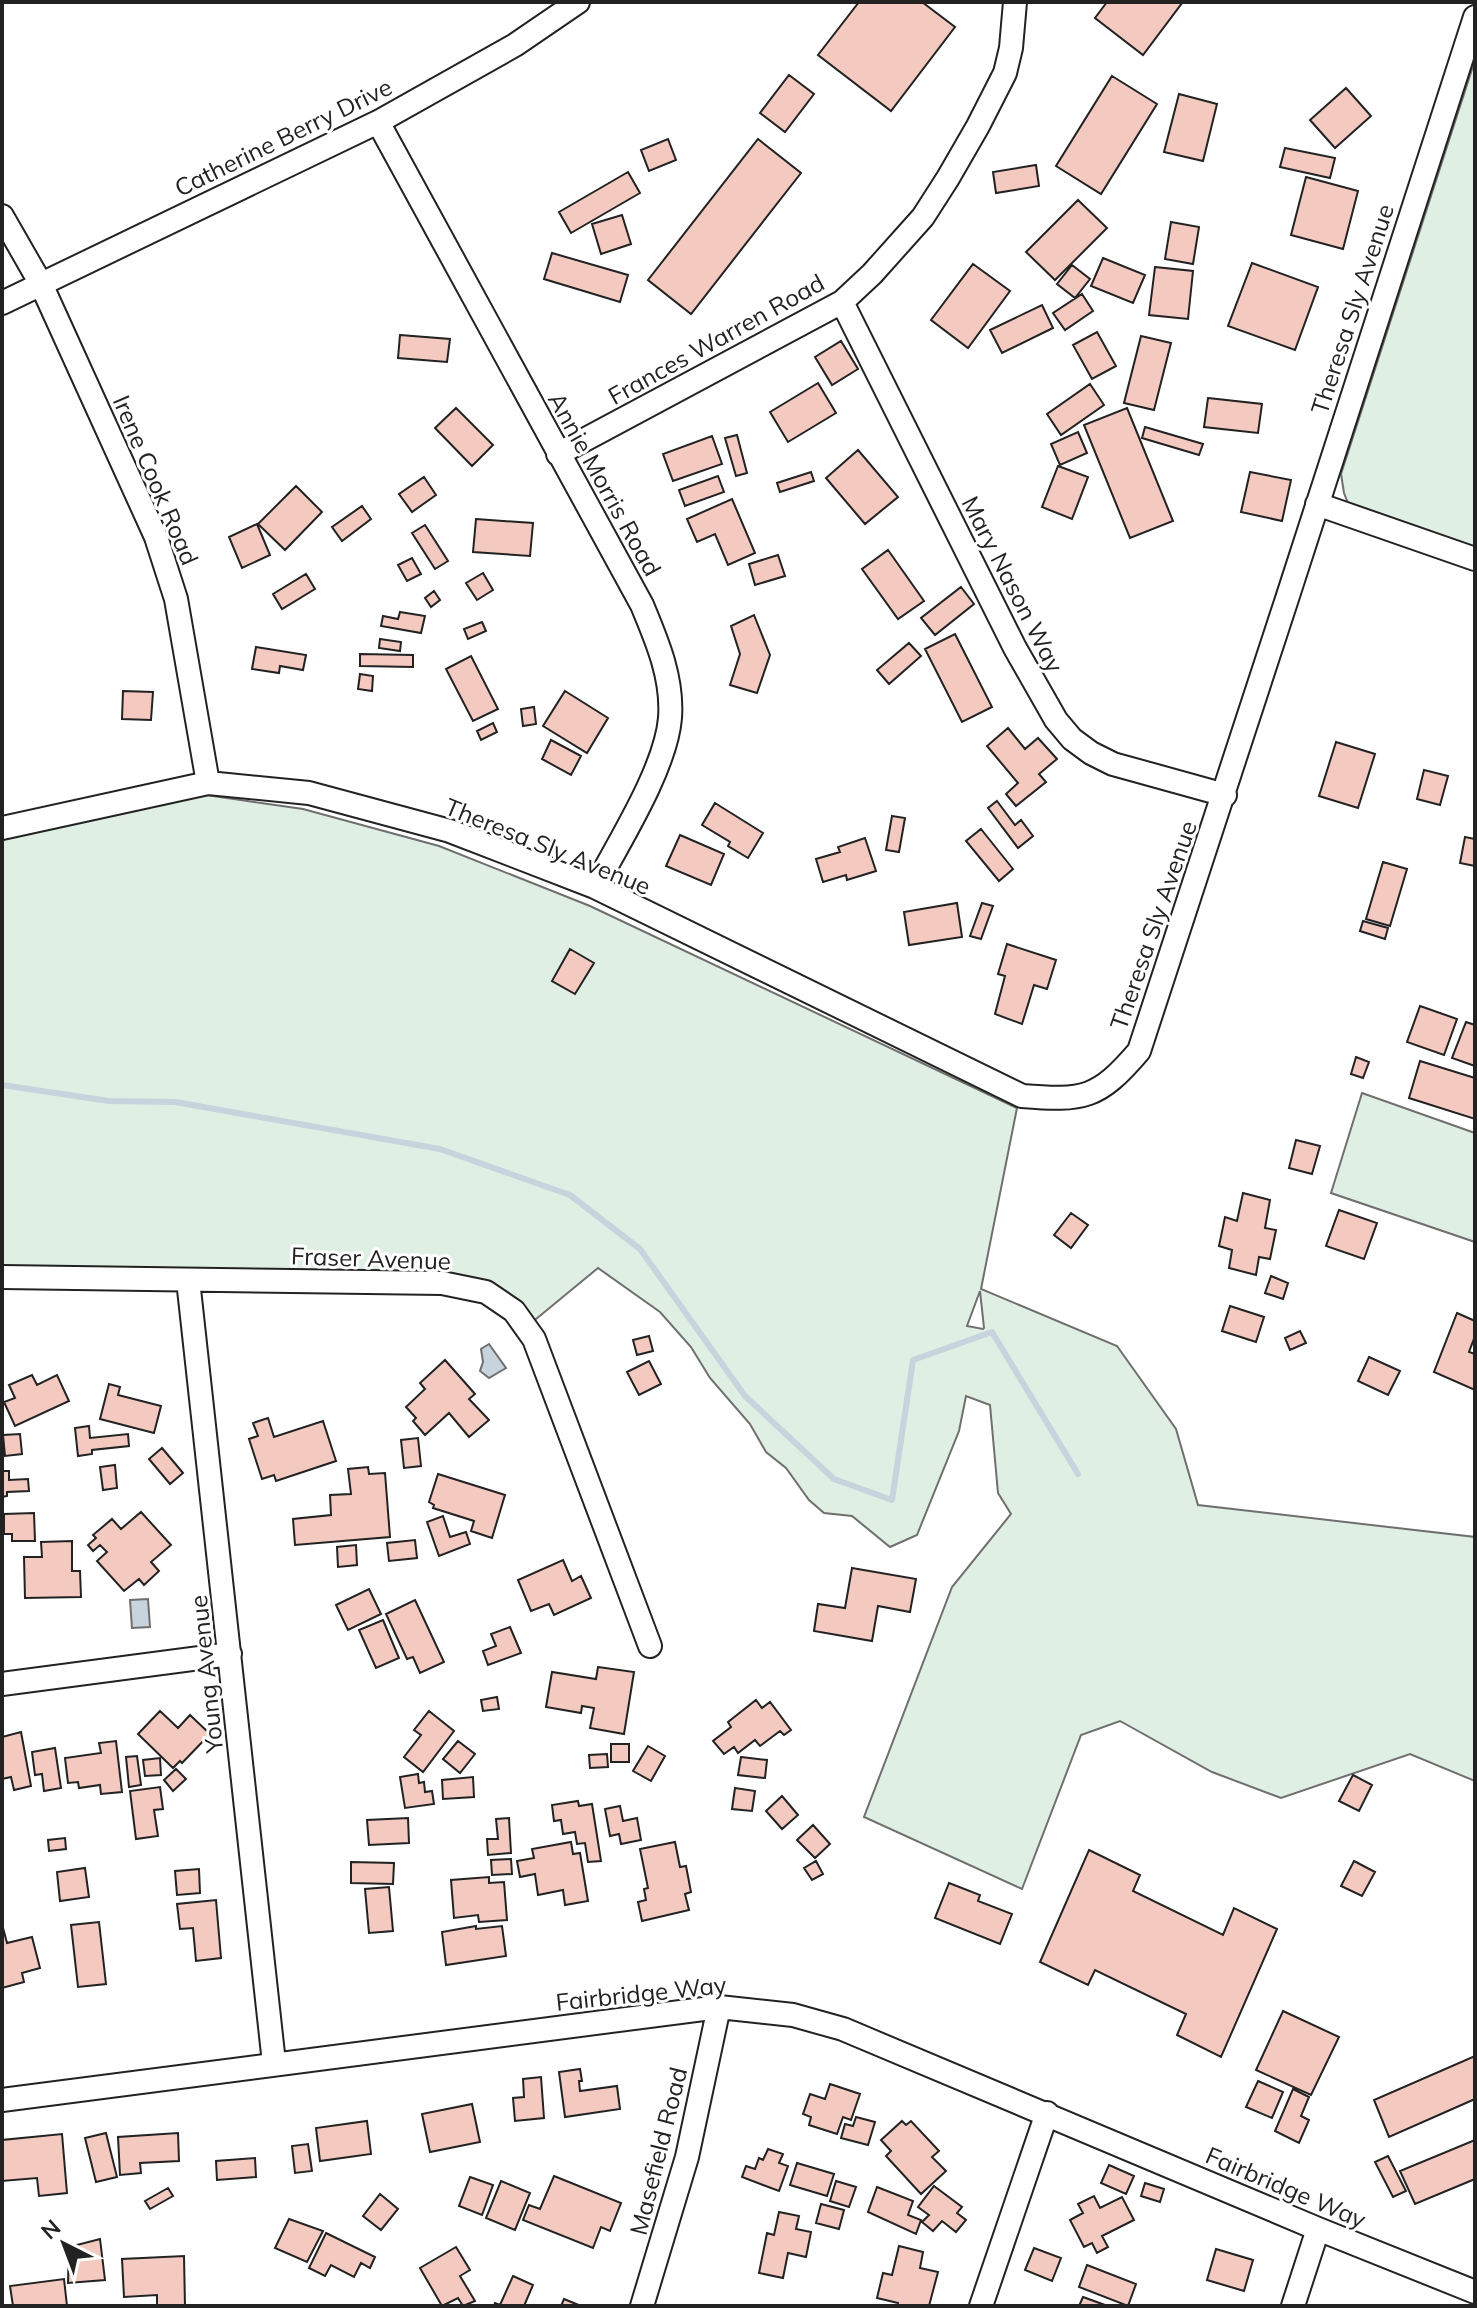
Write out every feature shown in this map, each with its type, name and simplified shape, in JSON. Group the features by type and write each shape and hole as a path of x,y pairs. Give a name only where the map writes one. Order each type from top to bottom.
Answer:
{"street":[{"name":"Catherine Berry Drive","path":"2,303 378,122 515,45 578,2"},
{"name":"Frances Warren Road","path":"558,454 842,302 872,274 923,217 978,126 1005,73 1011,48 1015,2"},
{"name":"Theresa Sly Avenue","path":"2,828 208,783 309,793 450,831 595,887 1022,1096 1057,1099 1081,1097 1103,1086 1120,1073 1139,1051 1225,795 1475,17"},
{"name":"Annie Morris Road","path":"378,122 642,605 661,649 670,701 667,733 651,781 595,887"},
{"name":"Irene Cook Road","path":"2,216 41,284 156,537 176,599 208,783"},
{"name":"Mary Nason Way","path":"842,302 1015,648 1056,720 1072,739 1113,764 1225,795"},
{"path":"1317,504 1475,559"},
{"name":"Fraser Avenue","path":"2,1277 442,1283 486,1292 514,1311 534,1339 650,1646"},
{"name":"Young Avenue","path":"188,1280 274,2063"},
{"path":"2,1684 230,1654"},
{"name":"Fairbridge Way","path":"2,2100 719,2007 793,2015 843,2029 1475,2292"},
{"name":"Masefield Road","path":"642,2306 687,2157 719,2007"},
{"path":"981,2306 1047,2113"},
{"path":"1293,2306 1318,2229"}],"green space":[{"path":"1475,60 1475,553 1351,511 1341,474"},
{"path":"206,795 303,809 439,846 590,906 1017,1108 981,1289 1117,1346 1176,1429 1198,1505 1475,1537 1475,1781 1410,1754 1281,1798 1212,1772 1120,1721 1081,1735 1022,1889 864,1817 952,1587 1011,1514 998,1493 990,1405 966,1396 959,1431 917,1535 890,1547 852,1516 824,1513 809,1500 786,1468 766,1452 750,1424 660,1312 598,1268 530,1324 488,1287 2,1272 2,838","holes":["980,1291 984,1328 967,1326"]},
{"path":"1362,1093 1475,1133 1475,1242 1331,1193"}],"shaded area":[{"path":"489,1344 506,1368 489,1378 480,1371 483,1362 481,1349"},
{"path":"148,1599 150,1627 132,1628 130,1600"}],"building":[{"path":"859,2 922,2 955,27 891,111 818,55"},
{"path":"1107,2 1182,3 1143,55 1095,18"},
{"path":"789,75 814,94 785,132 760,113"},
{"path":"1112,76 1157,104 1101,194 1056,166"},
{"path":"1346,88 1371,116 1335,148 1310,120"},
{"path":"1179,94 1217,104 1203,161 1164,152"},
{"path":"668,139 676,160 649,171 641,150"},
{"path":"758,139 801,173 691,314 648,280"},
{"path":"1285,148 1335,158 1330,178 1280,167"},
{"path":"1036,165 1039,186 996,193 993,172"},
{"path":"628,172 640,193 571,233 559,212"},
{"path":"1306,177 1358,191 1343,249 1291,235"},
{"path":"1078,200 1107,228 1055,280 1026,252"},
{"path":"622,215 631,244 601,254 592,224"},
{"path":"1171,222 1199,227 1193,264 1165,259"},
{"path":"552,253 628,275 620,302 544,279"},
{"path":"1103,258 1145,275 1133,303 1091,286"},
{"path":"1252,263 1318,287 1295,350 1228,326"},
{"path":"973,264 1010,291 968,348 931,320"},
{"path":"1072,265 1090,279 1075,298 1057,284"},
{"path":"1155,267 1193,271 1188,319 1149,315"},
{"path":"1082,294 1093,311 1065,330 1053,313"},
{"path":"1042,305 1053,328 1002,353 990,330"},
{"path":"1097,332 1116,366 1092,379 1073,345"},
{"path":"400,335 450,339 447,362 398,358"},
{"path":"1141,336 1171,343 1154,410 1124,403"},
{"path":"841,341 858,369 832,385 815,357"},
{"path":"818,383 836,413 788,442 770,412"},
{"path":"1090,384 1104,405 1061,435 1047,414"},
{"path":"1208,398 1262,404 1258,433 1204,427"},
{"path":"456,408 493,445 472,466 435,428"},
{"path":"1127,408 1173,521 1130,538 1084,425"},
{"path":"1145,427 1203,444 1199,455 1142,438"},
{"path":"1078,432 1087,453 1060,465 1051,444"},
{"path":"737,435 747,473 736,476 725,438"},
{"path":"712,436 722,464 673,481 663,454"},
{"path":"858,450 898,497 865,524 826,478"},
{"path":"1058,466 1088,477 1072,519 1042,507"},
{"path":"811,472 814,481 780,492 777,483"},
{"path":"1250,472 1291,480 1282,521 1241,512"},
{"path":"718,476 724,492 685,506 679,490"},
{"path":"424,477 436,495 412,512 399,494"},
{"path":"296,486 322,512 285,550 258,524"},
{"path":"732,499 755,553 728,565 715,534 697,542 687,519"},
{"path":"362,506 371,519 342,541 332,527"},
{"path":"476,519 533,523 530,556 473,552"},
{"path":"257,524 270,555 242,568 229,537"},
{"path":"425,525 448,561 435,569 412,533"},
{"path":"888,550 924,601 898,619 862,569"},
{"path":"778,555 785,576 755,585 749,564"},
{"path":"412,558 421,574 407,581 398,565"},
{"path":"483,573 493,590 477,600 466,583"},
{"path":"306,574 315,589 282,609 273,594"},
{"path":"961,587 974,604 935,635 921,618"},
{"path":"434,591 440,600 431,607 425,598"},
{"path":"400,612 425,616 421,633 381,626 383,616 398,619"},
{"path":"754,615 770,655 757,693 730,685 740,654 731,626"},
{"path":"482,622 486,631 468,639 464,629"},
{"path":"955,634 992,707 962,722 925,649"},
{"path":"380,639 401,642 400,651 379,648"},
{"path":"909,643 921,656 889,684 877,670"},
{"path":"256,647 306,655 303,670 280,666 279,673 252,669"},
{"path":"360,654 413,655 413,667 360,666"},
{"path":"471,656 498,709 473,721 446,669"},
{"path":"360,674 373,676 372,691 358,689"},
{"path":"123,691 153,692 151,720 122,719"},
{"path":"565,691 608,718 587,753 543,726"},
{"path":"534,707 536,724 523,726 521,709"},
{"path":"493,723 497,732 481,740 477,731"},
{"path":"1008,728 1025,749 1038,738 1057,759 1039,774 1046,782 1016,806 1006,794 1018,783 987,746"},
{"path":"551,740 581,756 571,775 542,759"},
{"path":"1336,742 1375,754 1358,808 1319,796"},
{"path":"1424,770 1448,776 1440,805 1417,799"},
{"path":"997,801 1015,825 1021,820 1033,836 1018,848 988,808"},
{"path":"715,803 763,833 748,858 728,846 730,842 702,825"},
{"path":"892,816 905,818 899,852 886,850"},
{"path":"981,829 1013,869 999,881 966,841"},
{"path":"680,835 724,854 711,885 666,866"},
{"path":"1465,837 1475,839 1475,866 1460,863"},
{"path":"865,838 876,871 847,880 846,875 823,882 816,859 840,852 838,847"},
{"path":"1383,862 1407,869 1390,926 1366,919"},
{"path":"957,903 962,937 909,945 904,912"},
{"path":"982,903 993,906 981,939 970,936"},
{"path":"1363,921 1388,928 1385,939 1360,931"},
{"path":"1007,944 1056,960 1047,989 1034,985 1022,1024 995,1014 1005,976 998,974"},
{"path":"570,949 594,963 575,994 552,981"},
{"path":"1420,1006 1457,1019 1444,1055 1407,1042"},
{"path":"1466,1022 1475,1025 1475,1066 1452,1058"},
{"path":"1356,1057 1369,1062 1363,1078 1351,1074"},
{"path":"1420,1061 1475,1078 1475,1119 1409,1098"},
{"path":"1296,1140 1320,1146 1312,1174 1289,1168"},
{"path":"1243,1193 1270,1200 1265,1228 1276,1230 1270,1259 1259,1257 1256,1275 1229,1268 1232,1250 1219,1246 1225,1217 1237,1221"},
{"path":"1339,1210 1377,1223 1364,1259 1326,1246"},
{"path":"1071,1213 1088,1225 1071,1248 1054,1235"},
{"path":"1271,1276 1288,1283 1283,1299 1265,1293"},
{"path":"1230,1306 1264,1317 1256,1342 1222,1331"},
{"path":"1457,1313 1475,1321 1475,1336 1469,1352 1475,1354 1475,1390 1434,1372"},
{"path":"1300,1331 1306,1343 1290,1350 1285,1338"},
{"path":"649,1336 653,1351 637,1355 633,1340"},
{"path":"1369,1357 1400,1371 1388,1395 1358,1381"},
{"path":"445,1360 475,1394 469,1399 489,1420 469,1437 449,1413 425,1435 406,1407 425,1389 420,1383"},
{"path":"649,1361 661,1384 639,1395 627,1372"},
{"path":"32,1375 37,1385 57,1375 69,1401 15,1426 4,1402 15,1398 9,1385"},
{"path":"109,1384 120,1387 118,1395 161,1406 154,1433 100,1419"},
{"path":"268,1418 274,1437 323,1421 336,1461 276,1481 274,1475 262,1479 249,1439 258,1436 253,1423"},
{"path":"89,1426 90,1438 128,1434 129,1446 92,1450 92,1454 78,1456 75,1428"},
{"path":"20,1434 22,1454 5,1456 3,1435"},
{"path":"418,1438 421,1466 404,1468 401,1440"},
{"path":"162,1448 183,1473 170,1484 149,1459"},
{"path":"115,1465 117,1488 103,1490 100,1467"},
{"path":"368,1467 369,1474 385,1473 390,1537 295,1545 293,1519 331,1515 330,1495 351,1494 348,1469"},
{"path":"2,1471 9,1471 9,1480 28,1479 29,1491 7,1492 7,1496 2,1497"},
{"path":"438,1474 505,1495 492,1538 471,1531 474,1521 433,1508 434,1505 429,1502"},
{"path":"141,1512 171,1545 151,1562 159,1571 144,1585 139,1579 124,1591 97,1561 107,1552 100,1545 93,1551 88,1545 96,1538 93,1535 112,1519 121,1529"},
{"path":"34,1513 35,1541 12,1541 12,1534 4,1534 4,1514"},
{"path":"443,1516 450,1537 466,1532 470,1544 439,1556 427,1522"},
{"path":"415,1540 417,1558 389,1561 387,1543"},
{"path":"72,1541 72,1571 80,1571 81,1597 25,1598 24,1557 42,1557 41,1542"},
{"path":"356,1545 357,1565 338,1567 337,1547"},
{"path":"563,1560 572,1581 581,1576 591,1598 554,1615 549,1604 531,1611 518,1580"},
{"path":"852,1568 916,1579 910,1612 878,1606 872,1641 814,1631 818,1604 845,1608"},
{"path":"369,1589 381,1614 348,1630 336,1605"},
{"path":"415,1600 444,1662 420,1673 413,1657 407,1659 386,1614"},
{"path":"383,1620 399,1658 376,1668 359,1630"},
{"path":"510,1627 521,1653 488,1665 483,1651 496,1646 491,1634"},
{"path":"598,1667 634,1672 624,1734 590,1728 594,1708 582,1706 581,1713 546,1707 552,1672 596,1679"},
{"path":"497,1697 499,1709 483,1711 481,1700"},
{"path":"756,1700 762,1708 770,1702 791,1730 784,1735 780,1731 760,1746 755,1740 738,1753 734,1747 724,1754 713,1741 731,1727 728,1722"},
{"path":"160,1711 178,1728 190,1715 210,1734 182,1763 180,1761 173,1768 138,1734"},
{"path":"429,1711 454,1731 423,1772 404,1757 421,1735 414,1730"},
{"path":"21,1732 31,1786 14,1790 11,1777 2,1779 2,1737"},
{"path":"116,1741 122,1792 101,1794 100,1785 79,1788 78,1782 68,1783 65,1758 101,1753 99,1743"},
{"path":"458,1741 475,1754 460,1773 443,1759"},
{"path":"611,1744 629,1744 629,1762 611,1762"},
{"path":"648,1746 665,1756 651,1781 633,1771"},
{"path":"55,1748 61,1788 44,1791 42,1774 35,1775 32,1752"},
{"path":"607,1754 608,1767 590,1768 589,1755"},
{"path":"137,1756 141,1785 129,1787 126,1757"},
{"path":"741,1757 767,1760 765,1778 738,1775"},
{"path":"160,1758 161,1775 145,1776 143,1760"},
{"path":"176,1769 186,1779 173,1791 164,1780"},
{"path":"418,1774 419,1783 424,1782 425,1792 432,1791 434,1804 405,1808 400,1777"},
{"path":"1353,1775 1372,1785 1359,1811 1339,1801"},
{"path":"473,1777 474,1797 443,1799 442,1780"},
{"path":"160,1787 163,1809 154,1810 158,1836 136,1839 130,1791"},
{"path":"735,1788 755,1791 752,1811 732,1809"},
{"path":"782,1796 798,1815 782,1829 766,1811"},
{"path":"578,1801 579,1806 592,1804 601,1861 588,1862 585,1843 577,1844 575,1832 563,1834 561,1820 554,1821 552,1805"},
{"path":"620,1806 623,1821 637,1818 641,1840 621,1844 619,1834 610,1836 605,1809"},
{"path":"408,1818 409,1843 369,1845 367,1820"},
{"path":"509,1818 511,1853 488,1855 487,1839 498,1839 496,1819"},
{"path":"813,1825 830,1844 815,1858 797,1840"},
{"path":"65,1838 66,1849 49,1851 48,1840"},
{"path":"571,1842 573,1854 580,1853 588,1901 565,1905 563,1890 538,1895 535,1874 520,1877 517,1861 534,1858 532,1849"},
{"path":"675,1842 680,1867 686,1866 691,1892 685,1894 689,1910 642,1921 638,1902 646,1900 644,1889 648,1888 640,1849"},
{"path":"1089,1850 1140,1875 1133,1891 1223,1935 1234,1908 1277,1929 1221,2057 1177,2035 1186,2014 1095,1970 1088,1985 1040,1962"},
{"path":"511,1859 512,1874 492,1875 491,1860"},
{"path":"816,1861 823,1874 812,1880 804,1868"},
{"path":"1354,1861 1375,1872 1362,1896 1341,1886"},
{"path":"351,1862 394,1863 393,1884 351,1883"},
{"path":"85,1868 89,1897 60,1901 57,1872"},
{"path":"199,1869 200,1893 177,1895 175,1871"},
{"path":"489,1877 489,1883 504,1882 507,1920 479,1922 478,1915 454,1918 451,1880"},
{"path":"949,1883 980,1895 978,1901 1012,1914 1000,1944 935,1918"},
{"path":"389,1887 393,1931 369,1933 365,1889"},
{"path":"216,1900 221,1958 196,1961 193,1928 180,1929 177,1904"},
{"path":"99,1922 106,1984 78,1987 71,1925"},
{"path":"2,1924 7,1943 32,1937 40,1968 22,1973 24,1982 2,1988"},
{"path":"476,1926 476,1929 502,1926 506,1956 446,1965 442,1932"},
{"path":"1283,2011 1339,2037 1311,2095 1256,2070"},
{"path":"1475,2056 1475,2099 1389,2137 1374,2100"},
{"path":"580,2069 580,2091 617,2086 620,2109 565,2117 559,2072"},
{"path":"541,2077 544,2118 515,2121 513,2098 524,2097 523,2079"},
{"path":"1258,2081 1283,2092 1272,2118 1246,2107"},
{"path":"830,2084 860,2094 851,2120 843,2117 837,2134 809,2125 811,2117 803,2114 810,2094 825,2099"},
{"path":"1293,2089 1309,2097 1301,2116 1309,2120 1299,2143 1275,2131"},
{"path":"472,2104 480,2142 430,2152 422,2114"},
{"path":"856,2117 875,2122 868,2145 841,2138 845,2124 853,2126"},
{"path":"367,2121 371,2154 320,2161 316,2128"},
{"path":"902,2121 906,2125 911,2121 939,2151 932,2157 946,2171 921,2194 886,2156 891,2151 881,2140"},
{"path":"106,2133 117,2177 96,2182 85,2138"},
{"path":"178,2133 179,2161 140,2163 141,2173 120,2175 118,2137"},
{"path":"62,2134 67,2193 39,2196 37,2178 2,2181 2,2140"},
{"path":"1475,2140 1475,2179 1415,2204 1400,2171"},
{"path":"308,2144 312,2171 295,2173 292,2146"},
{"path":"768,2149 783,2154 779,2163 788,2166 779,2191 742,2177 746,2166 755,2169 759,2158 763,2160"},
{"path":"1388,2156 1406,2191 1393,2197 1375,2162"},
{"path":"255,2158 256,2177 217,2180 216,2161"},
{"path":"797,2163 834,2174 827,2196 790,2185"},
{"path":"1109,2165 1134,2176 1126,2194 1101,2183"},
{"path":"554,2176 621,2203 610,2231 601,2227 593,2248 523,2220 529,2205 540,2209"},
{"path":"470,2177 493,2185 482,2215 459,2206"},
{"path":"501,2181 530,2193 515,2230 486,2218"},
{"path":"836,2181 856,2187 849,2207 830,2201"},
{"path":"1145,2183 1164,2189 1160,2202 1141,2196"},
{"path":"934,2186 962,2207 957,2213 966,2220 956,2232 942,2221 933,2231 922,2222 929,2215 918,2207"},
{"path":"877,2187 913,2201 908,2215 921,2220 916,2234 868,2212"},
{"path":"168,2188 173,2196 150,2209 145,2201"},
{"path":"380,2194 398,2209 381,2230 363,2216"},
{"path":"1094,2196 1100,2208 1122,2197 1134,2220 1102,2236 1108,2247 1097,2253 1092,2243 1084,2247 1070,2220 1083,2213 1078,2204"},
{"path":"821,2204 844,2210 839,2229 816,2223"},
{"path":"779,2212 799,2216 796,2229 811,2232 806,2257 788,2253 783,2278 759,2273 767,2233 774,2235"},
{"path":"289,2219 323,2231 307,2262 275,2248"},
{"path":"326,2233 375,2257 370,2268 361,2263 354,2277 331,2265 325,2276 309,2268"},
{"path":"100,2239 105,2280 68,2283 69,2247"},
{"path":"899,2246 923,2252 920,2268 938,2272 929,2306 897,2306 898,2303 877,2298 883,2273 892,2275"},
{"path":"456,2247 470,2270 460,2276 475,2301 463,2306 458,2298 442,2306 420,2268"},
{"path":"1034,2248 1061,2258 1052,2281 1025,2270"},
{"path":"1216,2249 1253,2260 1244,2291 1207,2280"},
{"path":"184,2256 185,2306 157,2306 157,2295 124,2297 122,2259"},
{"path":"1087,2265 1136,2284 1128,2306 1079,2287"},
{"path":"513,2276 533,2285 524,2306 494,2306 495,2303 500,2305"},
{"path":"64,2279 67,2306 13,2306 10,2286"},
{"path":"1083,2297 1105,2305 1079,2306"},
{"path":"564,2299 581,2306 561,2306"}],"waterway":[{"path":"2,1085 109,1101 175,1102 440,1149 570,1195 640,1249 745,1396 834,1479 892,1500 913,1360 992,1332 1078,1474"}]}
